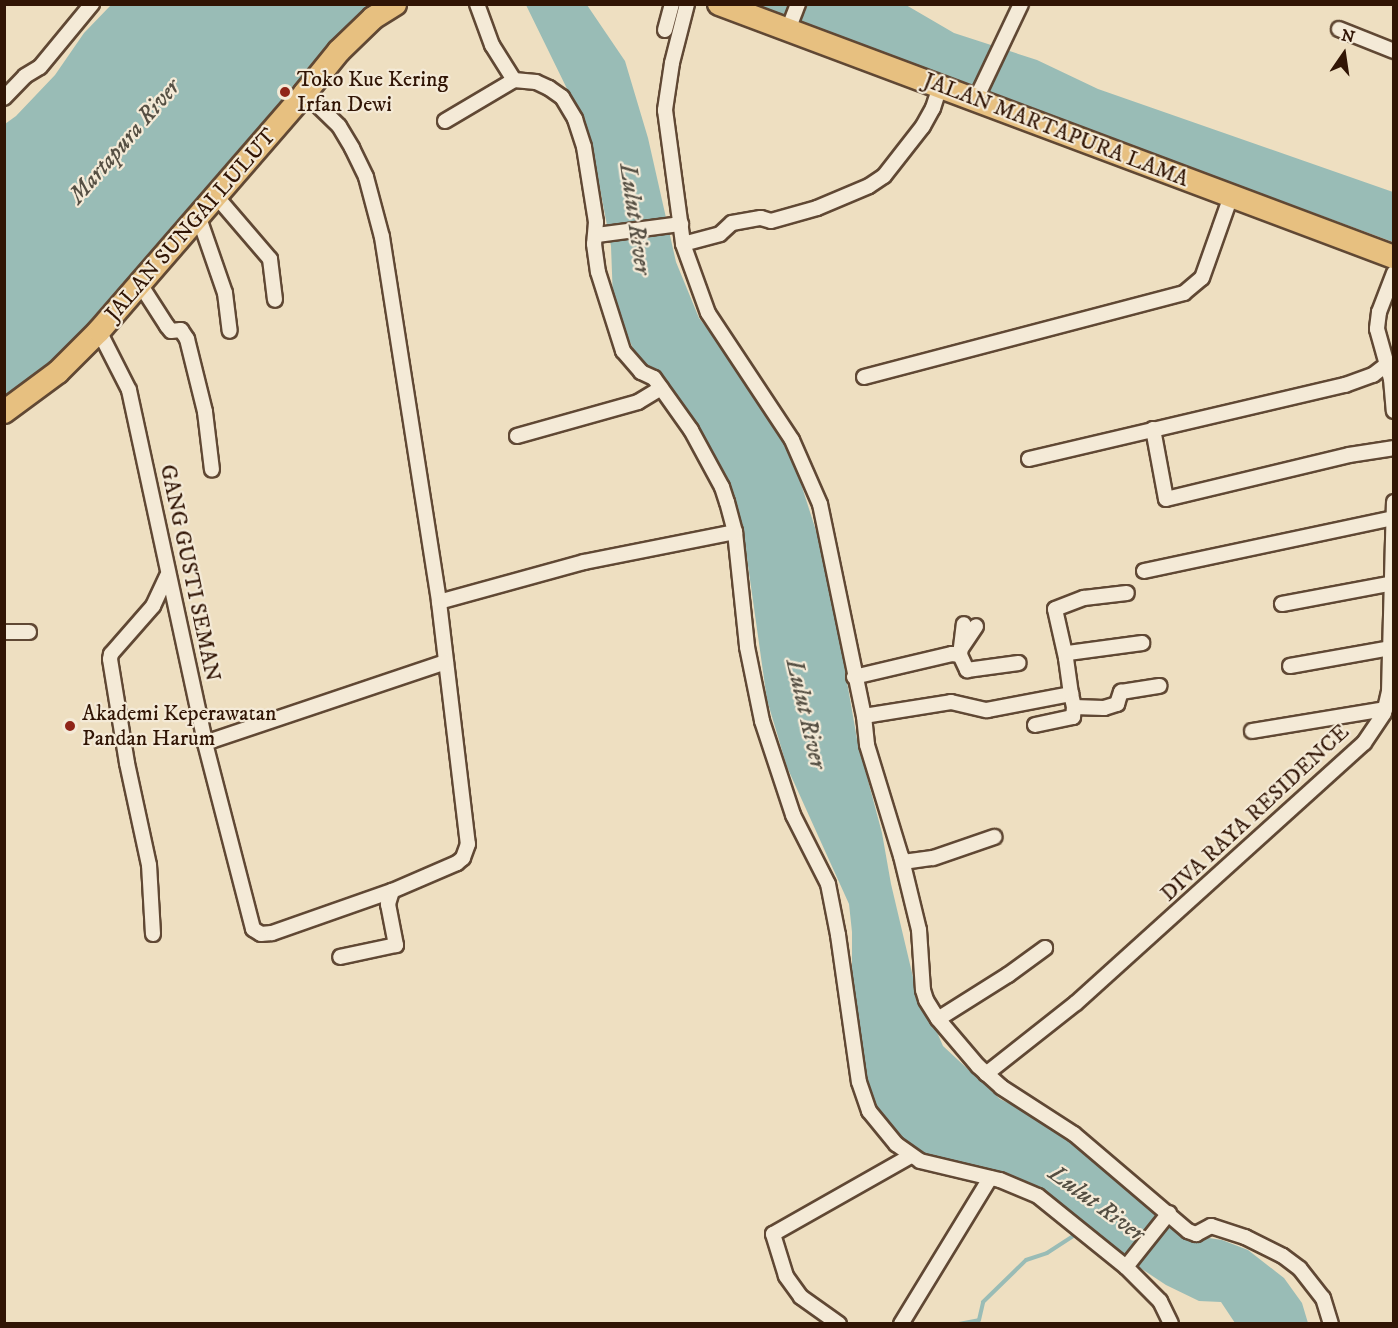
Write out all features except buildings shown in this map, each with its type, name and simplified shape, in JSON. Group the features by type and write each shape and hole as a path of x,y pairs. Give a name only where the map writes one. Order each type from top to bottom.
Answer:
{"main road":[{"name":"JALAN SUNGAI LULUT","path":"4,412 50,378 99,331 199,218 339,51 373,18 395,4"},
{"name":"JALAN MARTAPURA LAMA","path":"719,4 789,27 940,87 976,98 1394,257"}],"street":[{"path":"4,98 26,76 40,67 92,4"},
{"path":"477,4 492,45 514,80"},
{"path":"665,30 672,4"},
{"path":"687,4 672,63 665,110 677,224 708,313 792,440 820,504 828,530 854,677 864,716 867,745 903,862 919,930 922,990 938,1019 986,1074 1001,1087 1074,1134 1188,1231 1196,1234 1211,1226 1245,1237 1283,1256 1316,1286 1323,1298 1331,1323"},
{"path":"789,27 798,4"},
{"path":"976,98 1021,4"},
{"path":"1339,29 1394,51"},
{"path":"445,121 514,80 536,82 549,88 562,97 570,108 584,147 600,234 594,244 598,272 623,351 641,372 654,378 692,430 722,487 735,532 747,647 762,721 793,815 828,884 834,907 859,1082 874,1120 896,1144 911,1156 928,1163 1022,1187 1038,1196 1090,1239 1127,1265 1160,1301 1171,1323"},
{"path":"683,244 720,234 732,223 761,218 771,221 818,208 869,186 884,176 923,126 933,108 940,87"},
{"path":"305,93 339,126 366,177 374,202 390,283 438,602 468,844 463,858 457,863 392,891 388,904 396,945 340,957"},
{"path":"216,196 270,259 275,300"},
{"path":"864,377 1184,293 1202,278 1231,196"},
{"path":"199,218 225,293 230,331"},
{"path":"600,234 677,224"},
{"path":"1394,273 1379,312 1377,329 1390,379 1394,411"},
{"path":"140,284 171,331 181,330 187,339 205,412 212,470"},
{"name":"GANG GUSTI SEMAN","path":"99,331 129,390 167,576 205,743 250,919 256,933 272,933 392,891"},
{"path":"1029,459 1345,385 1373,375 1386,365"},
{"path":"517,436 638,402 661,388"},
{"path":"1153,429 1166,499 1394,448"},
{"name":"DIVA RAYA RESIDENCE","path":"986,1074 1076,1003 1364,743 1385,709 1389,692 1394,502"},
{"path":"1144,571 1383,522 1393,518"},
{"path":"438,602 584,562 735,532"},
{"path":"153,934 150,865 127,763 110,659 111,654 153,606 167,576"},
{"path":"1282,604 1393,583"},
{"path":"1035,725 1073,717 1066,658 1055,609 1084,598 1127,593"},
{"path":"970,625 961,652 967,670 1019,663"},
{"path":"4,632 29,632"},
{"path":"1066,658 1068,653 1142,643"},
{"path":"1290,666 1391,648"},
{"path":"854,677 961,652"},
{"path":"205,743 446,662"},
{"path":"864,716 951,702 987,710 1072,701 1104,708 1117,704 1121,692 1161,686"},
{"path":"1252,730 1385,709"},
{"path":"903,862 933,858 994,837"},
{"path":"938,1019 1008,975 1045,948"},
{"path":"839,1323 801,1297 786,1276 773,1234 911,1156"},
{"path":"901,1323 990,1178"},
{"path":"1127,1265 1169,1214"}],"water":[{"name":"Martapura River","path":"111,5 367,5 100,322 5,402 5,124 16,116 55,75 84,33"},
{"name":"Lulut River","path":"526,5 587,5 625,61 648,138 676,262 699,318 743,375 787,440 826,562 857,739 882,833 891,884 913,977 943,1046 1000,1099 1063,1130 1190,1235 1222,1240 1248,1250 1284,1278 1302,1303 1308,1323 1235,1323 1221,1302 1199,1301 1166,1285 1101,1242 1049,1195 1004,1175 934,1159 918,1152 905,1144 879,1112 864,1078 852,979 852,932 849,904 787,767 767,700 742,523 697,429 662,376 639,362 627,335 613,300 611,246 595,163 573,101"},
{"path":"747,5 906,5 954,33 1037,60 1098,89 1393,192 1393,242"}],"waterway":[{"path":"959,1324 979,1320 983,1302 1026,1260 1047,1253 1078,1233"}],"place":[{"name":"Toko Kue Kering Irfan Dewi","path":"285,92"},
{"name":"Akademi Keperawatan Pandan Harum","path":"70,726"}]}
